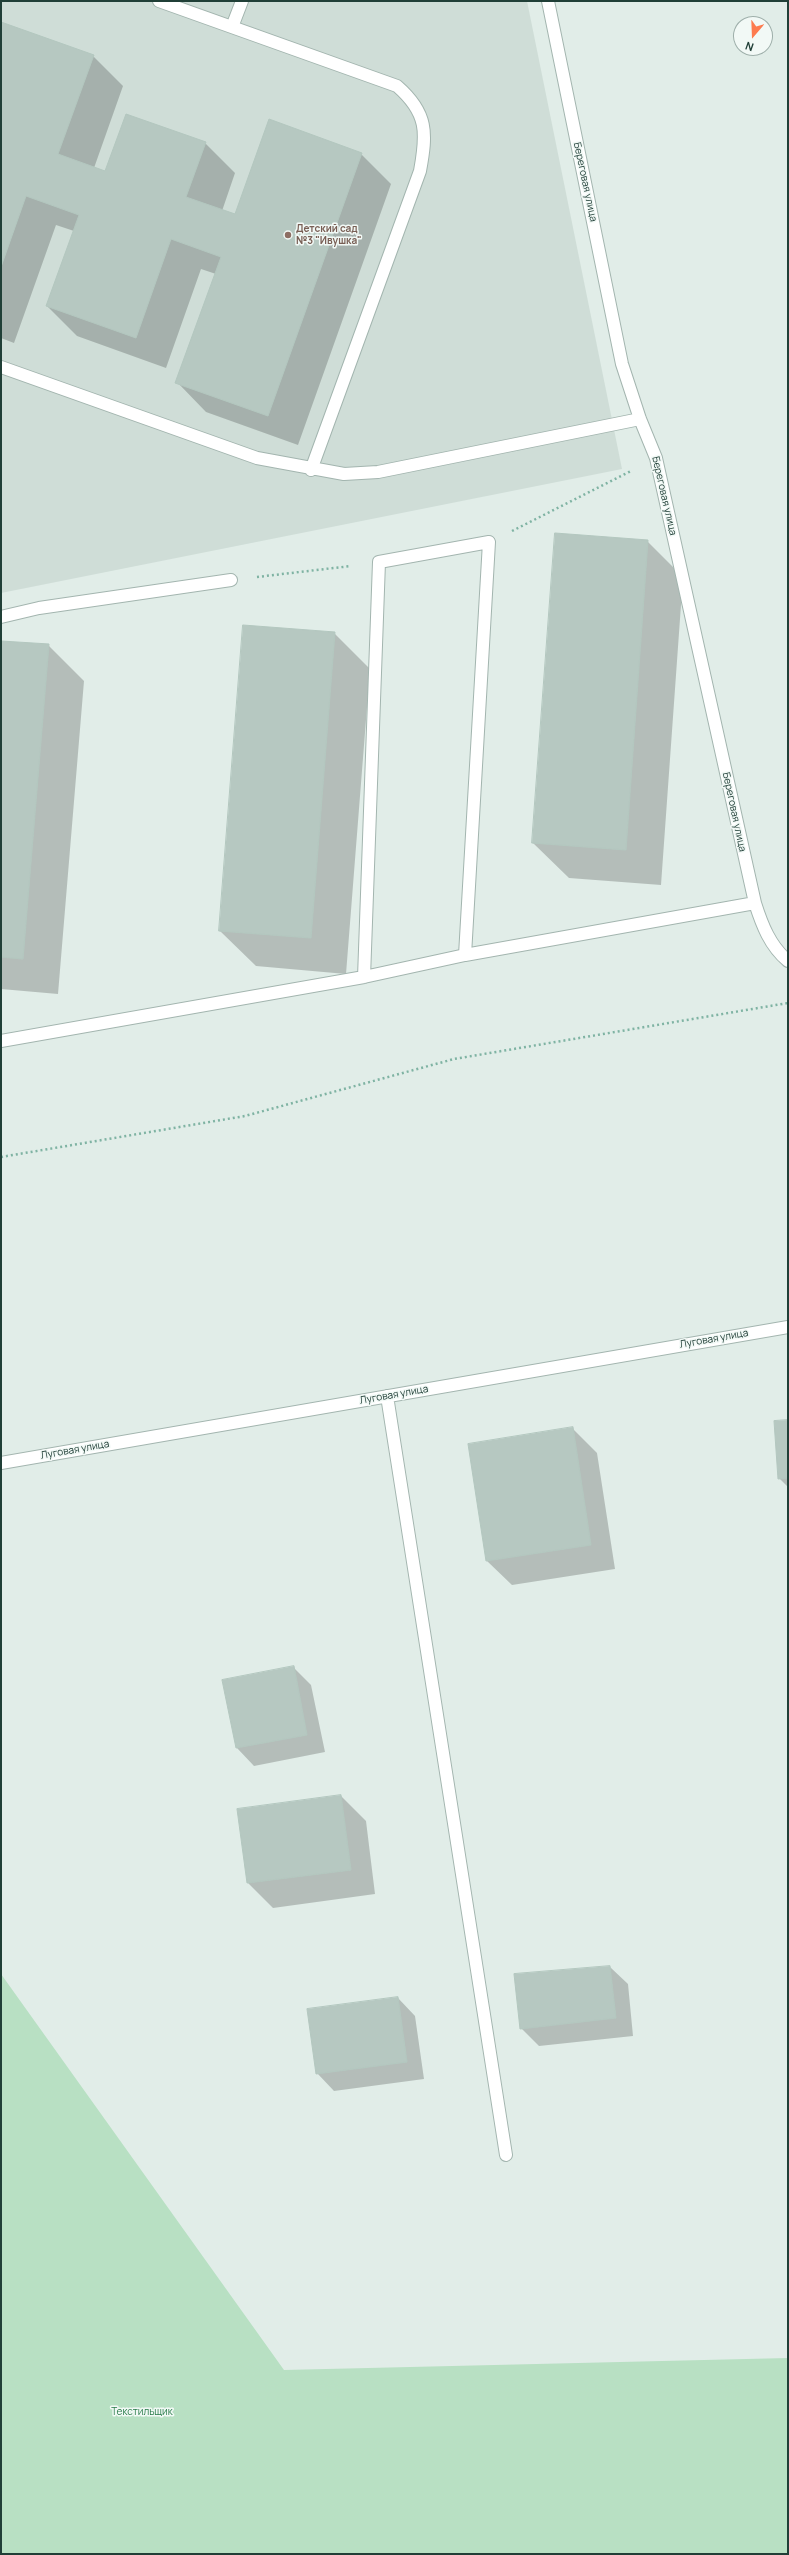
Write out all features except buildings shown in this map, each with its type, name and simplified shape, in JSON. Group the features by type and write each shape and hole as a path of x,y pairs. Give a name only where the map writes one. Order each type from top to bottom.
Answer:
{"street":[{"path":"159,1 397,86 413,100 423,118 425,143 420,171 311,470"},
{"path":"232,27 242,1"},
{"name":"Береговая улица","path":"548,1 622,364 640,419 656,458 754,903 762,926 776,951 788,961"},
{"path":"1,367 257,458 311,470 344,474 378,472 640,419"},
{"path":"364,977 379,562 489,542 465,955"},
{"path":"1,617 39,608 231,580"},
{"path":"1,1041 364,977 465,955 754,903"},
{"name":"Луговая улица","path":"1,1463 788,1327"},
{"path":"387,1396 506,2155"}],"path":[{"path":"489,542 656,458"},
{"path":"231,580 379,562"},
{"path":"1,1157 245,1116 454,1059 788,1003"}],"shaded area":[{"name":"Детский сад №3 \"Ивушка\"","path":"1,1 527,1 622,469 1,593"}],"green space":[{"name":"Текстильщик","path":"1,1974 284,2370 788,2358 788,2554 1,2554"}],"place":[{"name":"Детский сад №3 \"Ивушка\"","path":"288,235"}]}
